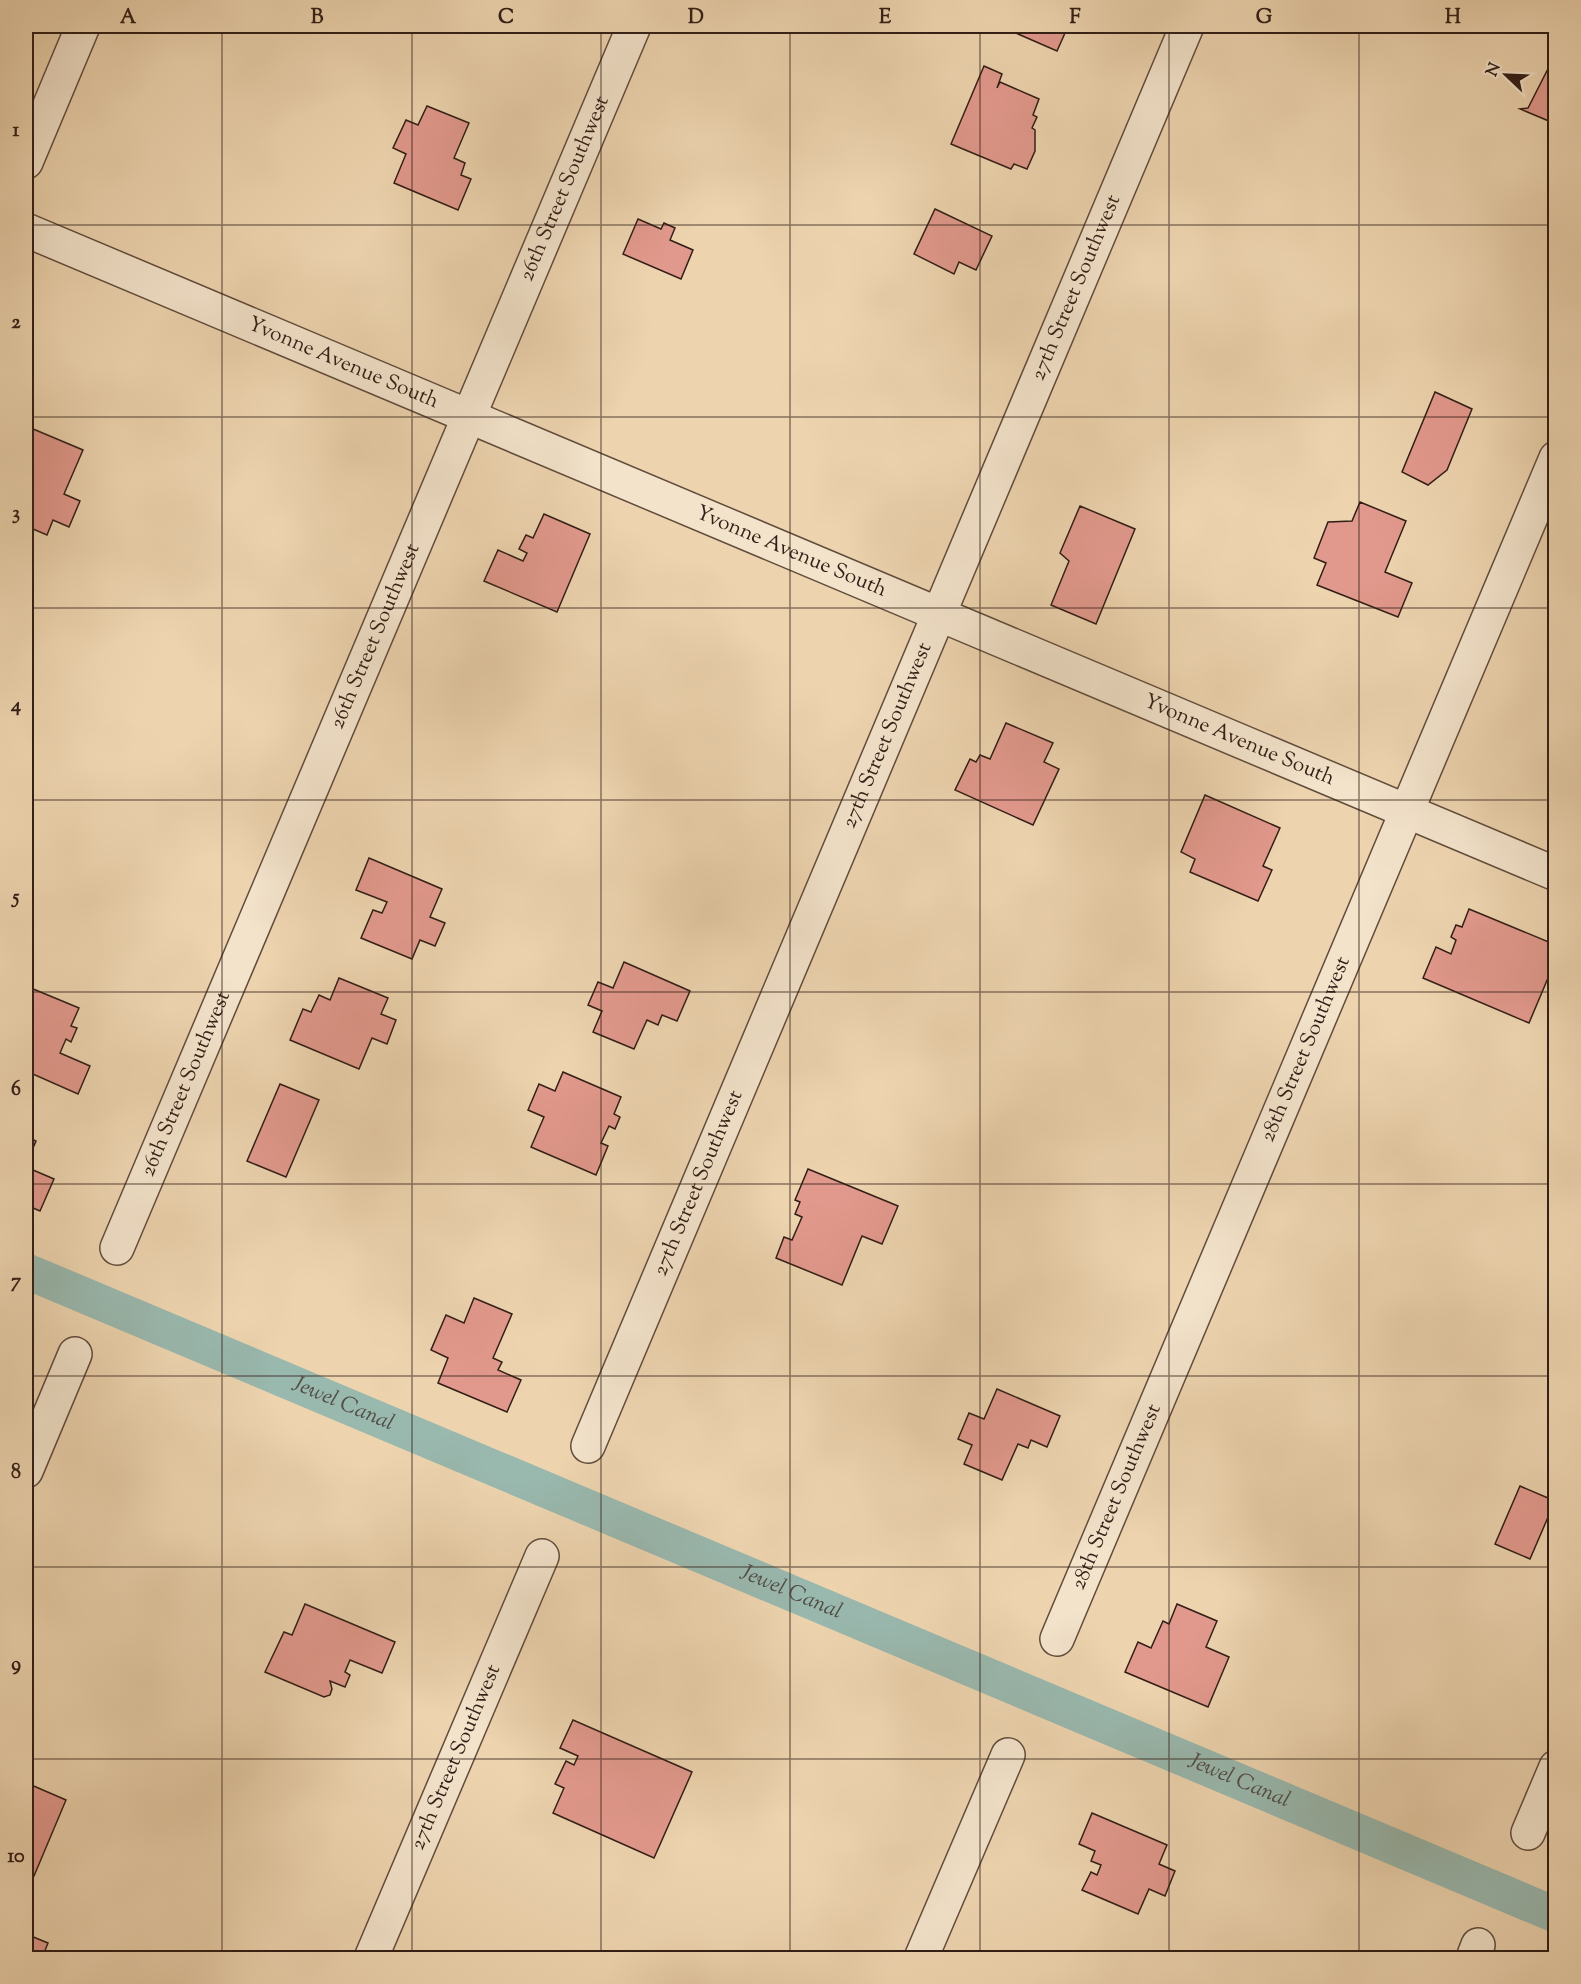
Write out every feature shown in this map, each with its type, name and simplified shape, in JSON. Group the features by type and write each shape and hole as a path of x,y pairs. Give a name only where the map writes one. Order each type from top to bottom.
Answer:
{"street":[{"path":"26,162 83,26"},
{"name":"26th Street Southwest","path":"117,1248 449,465 467,416 634,26"},
{"name":"27th Street Southwest","path":"588,1446 1187,26"},
{"name":"Yvonne Avenue South","path":"26,230 1556,874"},
{"name":"28th Street Southwest","path":"1058,1639 1556,459"},
{"path":"26,1471 75,1354"},
{"name":"27th Street Southwest","path":"371,1959 542,1556"},
{"path":"921,1959 1008,1755"},
{"path":"1528,1833 1556,1767"}],"building":[{"path":"1006,26 1065,26 1062,32 1065,33 1057,51 1011,31 1012,28"},
{"path":"1556,53 1556,124 1520,109 1528,108"},
{"path":"984,66 1002,74 997,88 1000,82 1039,99 1033,115 1037,117 1032,128 1035,130 1035,151 1027,169 1014,164 1011,169 951,144"},
{"path":"427,106 469,123 454,158 465,163 461,175 471,179 458,210 394,183 406,154 393,148 406,120 418,125"},
{"path":"935,209 992,236 976,270 959,262 954,274 914,254"},
{"path":"638,219 661,229 664,223 675,228 670,240 693,250 681,279 623,254"},
{"path":"1435,392 1472,409 1447,470 1428,485 1402,472"},
{"path":"26,426 83,450 64,494 80,501 69,527 53,520 47,535 26,526"},
{"path":"1360,502 1406,521 1385,572 1412,583 1398,617 1317,585 1326,563 1314,558 1328,522 1352,521"},
{"path":"1080,506 1135,529 1096,624 1051,605 1069,561 1060,553"},
{"path":"544,514 590,534 557,612 484,581 498,550 523,561 527,553 519,549 526,535 533,538"},
{"path":"1006,723 1053,743 1044,762 1059,769 1033,825 955,790 970,759 976,762 980,755 990,759"},
{"path":"1205,795 1280,828 1263,866 1272,870 1258,901 1190,872 1195,859 1181,852"},
{"path":"369,858 442,889 430,917 445,923 435,946 420,940 412,959 361,938 373,910 382,913 387,902 356,890"},
{"path":"1469,909 1556,945 1556,959 1529,1023 1423,978 1436,947 1451,954 1456,940 1451,937 1456,925 1462,927"},
{"path":"624,962 690,991 677,1021 662,1015 658,1025 647,1020 634,1049 593,1032 602,1011 588,1005 598,982 613,988"},
{"path":"339,978 388,998 381,1014 396,1020 387,1044 372,1038 359,1069 290,1040 303,1009 311,1012 319,995 330,1000"},
{"path":"26,986 79,1008 71,1026 77,1028 71,1042 66,1039 60,1053 90,1066 78,1094 26,1071"},
{"path":"563,1072 621,1097 614,1114 620,1117 615,1129 609,1126 601,1143 608,1146 596,1175 531,1147 544,1117 528,1110 539,1084 555,1091"},
{"path":"280,1084 319,1100 286,1177 247,1161"},
{"path":"26,1116 33,1119 26,1136"},
{"path":"26,1136 36,1141 30,1155 26,1153"},
{"path":"26,1167 54,1179 40,1211 26,1205"},
{"path":"808,1169 898,1206 882,1244 862,1236 842,1285 776,1258 784,1237 792,1240 802,1217 795,1214 800,1202 795,1200"},
{"path":"474,1298 512,1314 493,1358 502,1362 498,1370 521,1380 507,1412 438,1383 448,1358 431,1350 446,1315 464,1323"},
{"path":"997,1389 1060,1416 1047,1447 1031,1440 1028,1448 1018,1444 1002,1480 964,1464 972,1445 958,1439 969,1413 984,1419"},
{"path":"1520,1486 1555,1501 1530,1559 1495,1544"},
{"path":"305,1604 395,1642 382,1673 350,1660 345,1672 350,1675 345,1687 330,1681 332,1689 330,1695 324,1697 265,1672 284,1632 292,1635"},
{"path":"1177,1604 1217,1621 1206,1647 1229,1657 1208,1707 1125,1672 1138,1642 1151,1648 1163,1621 1169,1624"},
{"path":"573,1720 692,1772 654,1858 553,1813 564,1788 555,1784 566,1761 574,1765 578,1756 560,1748"},
{"path":"29,1784 66,1800 34,1876 26,1872 26,1791"},
{"path":"1092,1813 1167,1845 1159,1864 1175,1871 1165,1896 1149,1889 1138,1914 1082,1890 1091,1872 1097,1875 1101,1865 1091,1861 1095,1851 1079,1844"},
{"path":"26,1934 48,1943 42,1958 26,1958"}],"waterway":[{"name":"Jewel Canal","path":"26,1271 1556,1915"}]}
